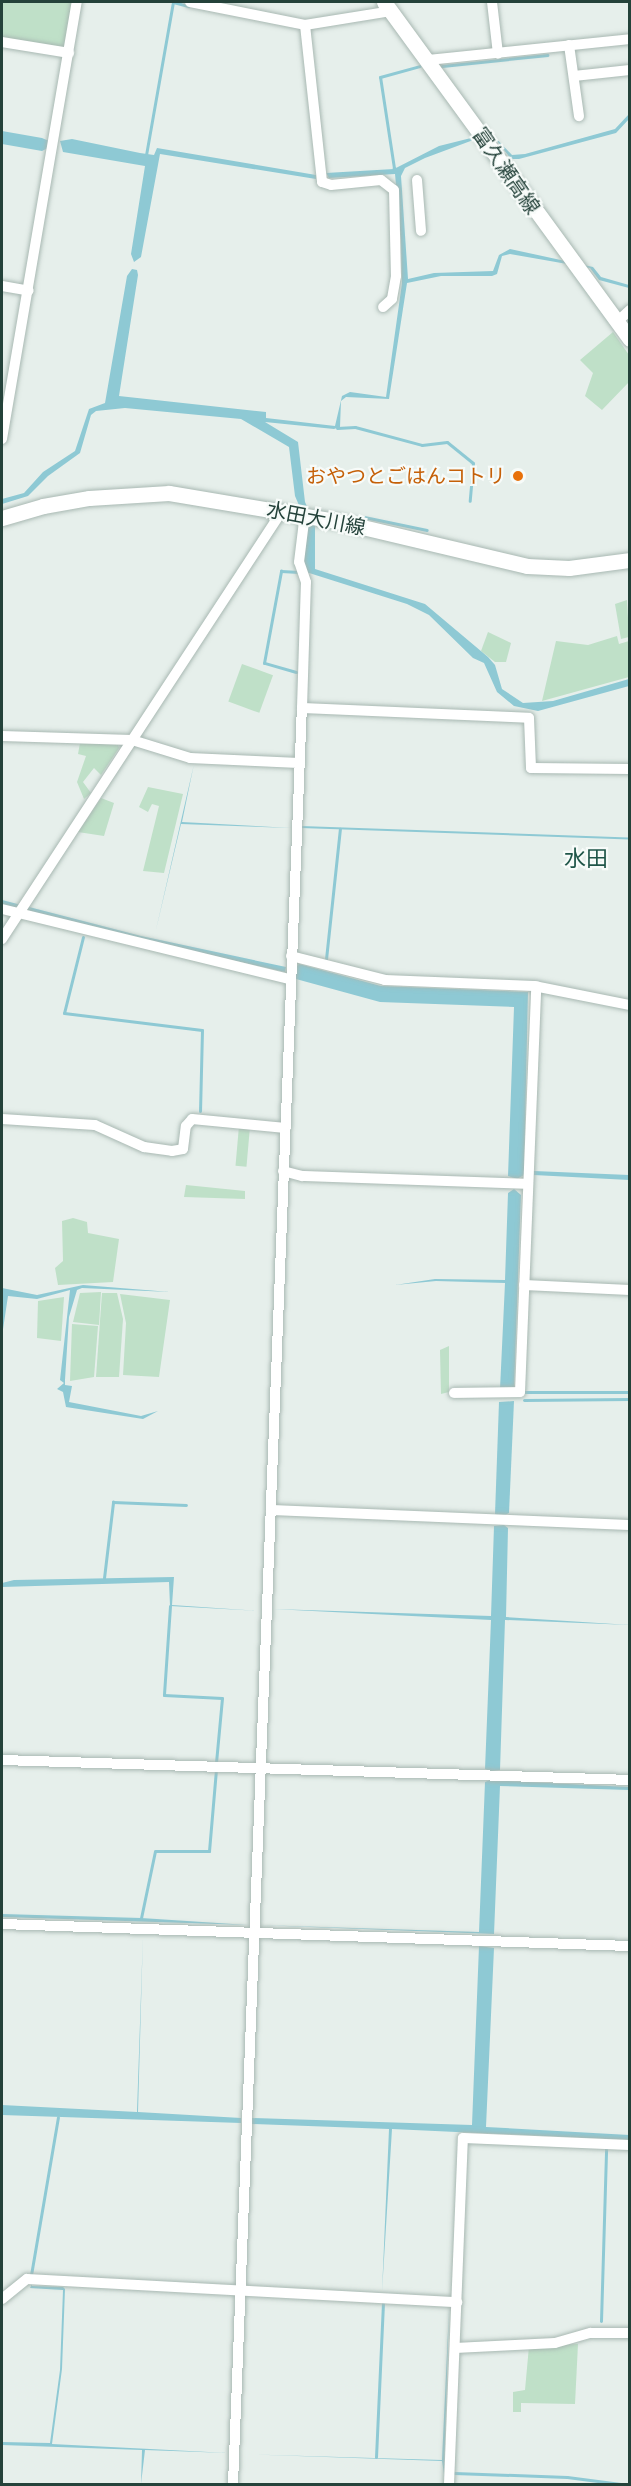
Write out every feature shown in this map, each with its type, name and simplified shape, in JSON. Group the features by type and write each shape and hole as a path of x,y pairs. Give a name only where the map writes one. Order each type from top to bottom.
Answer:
{"main road":[{"name":"富久瀬高線","path":"387,6 630,339"},
{"name":"水田大川線","path":"2,518 43,506 138,493 169,493 282,511 527,566 569,568 630,560"}],"street":[{"path":"2,436 29,291 77,2"},
{"path":"190,2 304,25 387,6"},
{"path":"492,2 498,54"},
{"path":"304,25 322,182 331,185 381,180 394,190 396,276 392,299 383,307"},
{"path":"428,60 630,39"},
{"path":"2,42 69,53"},
{"path":"569,45 579,116"},
{"path":"574,76 630,70"},
{"path":"417,180 421,231"},
{"path":"2,286 29,291"},
{"path":"616,322 630,310"},
{"path":"2,939 282,511"},
{"path":"233,2484 298,763 302,708 306,582 299,562 304,523"},
{"path":"302,708 529,718 531,768 630,769"},
{"path":"2,736 132,740 190,758 298,763"},
{"path":"2,909 290,979"},
{"path":"291,956 385,980 536,986 630,1005"},
{"path":"454,1393 520,1392 536,986"},
{"path":"2,1119 95,1125 144,1147 172,1151 183,1149 186,1126 192,1119 286,1128"},
{"path":"283,1171 302,1176 527,1184"},
{"path":"524,1285 630,1290"},
{"path":"270,1510 630,1525"},
{"path":"2,1760 261,1766 630,1780"},
{"path":"2,1924 254,1931 630,1946"},
{"path":"449,2484 463,2138 630,2145"},
{"path":"2,2298 27,2279 457,2302"},
{"path":"455,2348 555,2343 591,2333 630,2333"}],"green space":[{"path":"2,2 73,2 65,49 2,38"},
{"path":"613,332 629,355 629,382 602,410 585,396 593,373 580,360"},
{"path":"627,600 629,637 621,639 615,604"},
{"path":"488,632 511,643 506,662 495,662 481,651"},
{"path":"617,636 619,644 629,641 629,677 542,701 556,641 588,645"},
{"path":"242,664 273,675 259,713 228,702"},
{"path":"80,743 118,745 119,748 101,775 94,768 83,782 91,793 84,799 77,782 86,756 78,754"},
{"path":"148,787 183,794 164,873 143,871 159,806 152,804 148,812 139,807"},
{"path":"101,798 114,803 104,836 78,832"},
{"path":"239,1126 250,1127 246,1167 236,1166"},
{"path":"186,1185 245,1191 245,1199 184,1197"},
{"path":"73,1218 87,1222 88,1233 119,1239 113,1282 58,1285 55,1268 63,1261 62,1221"},
{"path":"101,1292 99,1325 73,1322 80,1293"},
{"path":"102,1293 117,1293 123,1319 119,1377 96,1377"},
{"path":"120,1294 170,1300 159,1377 123,1375 126,1323"},
{"path":"64,1297 61,1341 37,1338 38,1301"},
{"path":"72,1324 98,1326 94,1377 70,1381"},
{"path":"449,1346 449,1392 441,1394 440,1350"},
{"path":"578,2344 575,2404 521,2403 521,2412 513,2412 513,2392 525,2390 529,2346"}],"water":[{"path":"629,114 629,119 616,133 519,159 511,159 494,137 476,139 425,158 405,168 401,176 408,279 434,273 493,271 499,255 510,249 593,267 601,277 629,285 629,288 599,280 590,268 510,254 502,256 497,274 492,276 441,276 407,283 389,399 346,397 341,401 340,427 334,429 265,422 298,442 305,502 315,524 315,569 425,604 488,657 495,665 502,689 523,703 553,701 629,679 629,686 538,711 514,706 497,692 484,663 473,658 429,615 407,604 306,572 301,560 307,524 295,496 289,447 241,419 125,408 96,411 91,415 80,453 48,476 28,496 2,504 2,499 24,493 43,472 75,451 89,409 105,403 127,276 132,269 137,270 138,275 119,396 266,412 266,418 335,426 342,396 350,392 386,397 402,283 401,240 395,174 329,178 326,173 394,169 439,146 491,133 512,155 525,154 615,129"},
{"path":"2,131 42,138 49,141 48,148 42,151 2,144"},
{"path":"72,139 154,155 157,148 316,175 316,179 160,154 141,257 134,262 131,254 145,166 63,152 60,141"},
{"path":"194,764 182,822 292,828 181,824 155,934"},
{"path":"301,826 629,837 629,839 301,828"},
{"path":"2,900 141,936 286,967 285,972 146,941 2,905"},
{"path":"299,964 381,986 528,992 524,1175 517,1179 508,1176 514,1007 380,1002 296,979 295,968"},
{"path":"534,1171 629,1175 629,1180 534,1175"},
{"path":"514,1189 521,1195 514,1389 500,1389 505,1283 436,1281 395,1285 435,1279 505,1280 508,1193"},
{"path":"83,1285 170,1292 82,1288 77,1290 69,1317 65,1385 72,1386 69,1402 141,1416 158,1411 143,1419 66,1407 63,1392 57,1389 64,1383 60,1380 70,1290 37,1299 8,1296 2,1336 2,1288 37,1295"},
{"path":"514,1401 509,1513 501,1517 495,1514 499,1402"},
{"path":"504,1525 508,1528 506,1617 630,1625 505,1620 500,1770 490,1771 485,1769 491,1620 273,1609 491,1616 494,1526"},
{"path":"174,1577 172,1605 261,1611 170,1606 169,1582 2,1587 2,1583 14,1580"},
{"path":"490,1780 629,1787 629,1790 500,1786 494,1934 258,1925 479,1932 485,1782"},
{"path":"2,1914 141,1918 248,1925 2,1917"},
{"path":"143,1934 138,2112 241,2118 241,2123 2,2115 2,2105 137,2112"},
{"path":"479,1946 494,1948 486,2127 629,2135 630,2140 392,2129 382,2292 389,2129 252,2124 252,2118 472,2125"},
{"path":"32,2284 32,2286 63,2287 65,2289 62,2369 52,2444 228,2453 145,2450 141,2484 142,2450 2,2445 2,2442 50,2443 60,2370 63,2290 30,2288"},
{"path":"449,2310 444,2474 442,2461 239,2454 442,2460"}],"waterway":[{"path":"146,155 173,2 188,6"},
{"path":"442,66 547,55"},
{"path":"397,170 394,168 380,77 420,66"},
{"path":"337,428 355,427 422,445 447,442 473,463 470,501"},
{"path":"364,517 427,530"},
{"path":"296,672 264,663 281,571 299,572"},
{"path":"326,959 340,829"},
{"path":"83,937 64,1013 202,1030 200,1111"},
{"path":"523,1392 630,1392"},
{"path":"524,1400 630,1399"},
{"path":"104,1578 113,1502 186,1505"},
{"path":"170,1606 164,1695 222,1698 216,1763"},
{"path":"141,1918 155,1851 209,1851 216,1770"},
{"path":"31,2275 58,2117"},
{"path":"601,2321 606,2148"},
{"path":"376,2457 383,2303"},
{"path":"454,2473 567,2477 621,2484"}],"place":[{"name":"おやつとごはんコトリ","path":"518,476"}],"district":[{"name":"水田","path":"586,859"}]}
